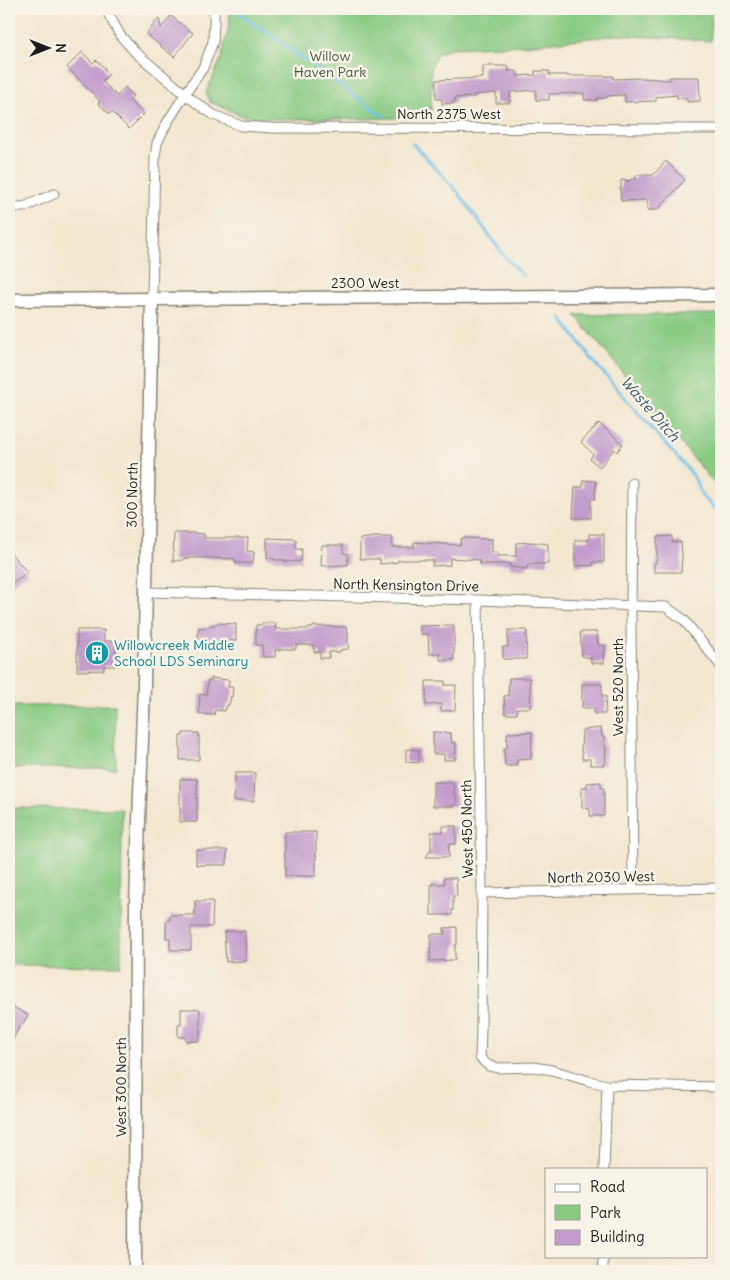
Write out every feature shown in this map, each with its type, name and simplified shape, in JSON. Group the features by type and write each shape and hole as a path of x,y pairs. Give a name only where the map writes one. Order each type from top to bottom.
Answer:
{"street":[{"name":"North 2375 West","path":"107,9 120,35 136,52 185,94 214,115 241,126 272,128 721,129"},
{"path":"185,94 203,68 213,42 214,9"},
{"name":"300 North","path":"136,903 144,685 155,156 157,144 185,94"},
{"path":"9,207 24,207 54,194"},
{"name":"2300 West","path":"9,300 721,295"},
{"name":"West 520 North","path":"632,484 633,890"},
{"name":"North Kensington Drive","path":"146,592 478,600 666,607 684,620 721,666"},
{"name":"West 450 North","path":"478,600 482,893 480,1058 489,1066 499,1068 534,1067 606,1085"},
{"name":"North 2030 West","path":"482,893 721,888"},
{"name":"West 300 North","path":"135,1271 136,903"},
{"path":"604,1168 606,1085 721,1087"},
{"path":"603,1258 603,1271"}],"green space":[{"name":"Willow Haven Park","path":"229,9 711,9 711,41 619,35 524,45 451,48 437,54 431,68 431,117 278,119 242,116 210,102 206,92 221,59 230,21"},
{"path":"721,314 721,492 575,315"},
{"path":"115,705 116,768 9,768 9,706"},
{"path":"9,808 122,809 121,966 9,965"}],"building":[{"path":"171,16 193,33 174,57 146,34 159,18 161,28"},
{"path":"82,52 93,63 96,60 105,68 104,70 109,74 102,81 117,96 125,87 133,96 129,100 144,114 129,129 112,112 109,114 98,103 100,101 67,67"},
{"path":"483,66 508,66 509,71 517,71 517,76 535,75 535,71 549,71 549,75 613,76 613,79 642,78 670,80 670,77 699,77 700,101 687,102 687,98 677,98 677,95 656,97 656,101 625,102 625,95 607,96 607,98 597,98 598,100 584,100 584,93 549,94 549,100 536,100 536,90 510,92 510,103 496,103 496,93 455,98 454,103 442,104 442,99 436,99 436,80 483,78"},
{"path":"666,161 685,180 657,210 647,210 647,200 621,201 621,180 630,181 631,179 636,179 636,175 653,175"},
{"path":"599,423 623,444 617,452 614,449 600,467 590,459 593,454 581,442"},
{"path":"583,480 596,481 595,499 591,499 591,518 573,518 575,487 583,487"},
{"path":"174,533 204,534 204,538 248,538 247,551 254,552 253,563 235,563 235,559 207,558 184,558 184,560 173,561"},
{"path":"589,534 604,534 604,562 593,562 594,565 575,566 575,540 589,540"},
{"path":"672,536 672,542 681,542 681,572 654,572 654,563 656,563 657,559 657,537"},
{"path":"392,537 392,547 414,547 414,542 460,545 461,538 492,539 492,552 498,552 498,556 516,556 516,543 548,544 548,564 528,564 527,569 510,567 510,564 480,564 479,560 450,558 450,565 432,566 433,560 398,560 398,562 380,564 380,559 360,559 360,539"},
{"path":"267,538 296,539 296,549 302,549 301,561 284,562 284,560 267,558"},
{"path":"322,545 343,545 343,553 348,554 348,565 321,566"},
{"path":"9,551 28,573 9,586"},
{"path":"217,623 236,624 236,641 230,641 229,648 198,647 198,628 210,627 210,625 217,625"},
{"path":"263,623 276,623 275,629 307,629 313,628 313,626 346,627 348,631 348,649 340,650 340,652 329,652 329,658 320,658 320,652 314,652 314,645 296,645 296,649 275,650 275,657 263,657 262,645 256,645 256,625 263,625"},
{"path":"454,625 454,660 440,660 440,654 429,654 428,634 420,634 420,626"},
{"name":"Willowcreek Middle School LDS Seminary","path":"77,630 104,630 104,641 116,641 116,666 104,666 104,670 77,671"},
{"path":"508,630 527,630 526,659 503,659 503,647 508,647"},
{"path":"580,632 597,632 598,645 605,645 604,663 591,663 591,658 582,656"},
{"path":"211,678 229,680 228,687 233,687 232,697 225,711 215,710 214,715 199,714 200,694 206,695 208,680 211,681"},
{"path":"509,678 530,678 530,708 517,708 517,714 505,714 504,696 508,696"},
{"path":"426,681 445,681 445,685 456,685 455,710 441,711 441,704 426,705"},
{"path":"582,684 602,684 602,696 606,696 605,714 594,714 594,708 582,708"},
{"path":"601,728 602,737 604,737 604,747 606,747 605,765 590,765 590,759 582,759 582,730"},
{"path":"433,732 451,733 452,743 456,742 455,760 444,760 444,754 433,754"},
{"path":"532,732 531,759 517,760 517,766 505,766 504,748 507,748 507,733"},
{"path":"183,733 199,733 199,760 180,760 180,736 183,736"},
{"path":"406,749 419,750 419,763 406,762"},
{"path":"235,773 255,773 254,801 234,801"},
{"path":"180,779 197,779 197,822 180,822"},
{"path":"433,782 453,782 456,806 433,806"},
{"path":"601,782 601,788 604,788 604,816 590,816 590,809 582,808 582,787 587,787 587,783"},
{"path":"443,826 456,826 456,844 449,844 449,857 426,857 431,850 431,832 443,832"},
{"path":"285,832 316,832 316,876 285,876"},
{"path":"196,850 227,850 227,865 196,865"},
{"path":"444,878 456,878 457,896 453,896 452,915 431,915 431,884 444,884"},
{"path":"195,901 213,901 212,927 191,927 191,950 170,950 170,938 166,938 166,920 170,920 170,915 195,915"},
{"path":"457,927 455,960 430,961 431,934 445,934 444,928"},
{"path":"245,931 246,961 226,962 224,932"},
{"path":"9,1005 28,1015 9,1047"},
{"path":"181,1009 200,1009 199,1041 186,1041 186,1037 178,1037 178,1024 181,1024"}],"waterway":[{"name":"Waste Ditch","path":"234,9 383,116"},
{"name":"Waste Ditch","path":"413,144 457,191 505,257 523,276"},
{"name":"Waste Ditch","path":"561,318 594,362 693,475 702,496 721,515"}],"place":[{"name":"Willowcreek Middle School LDS Seminary","path":"97,653"}]}
